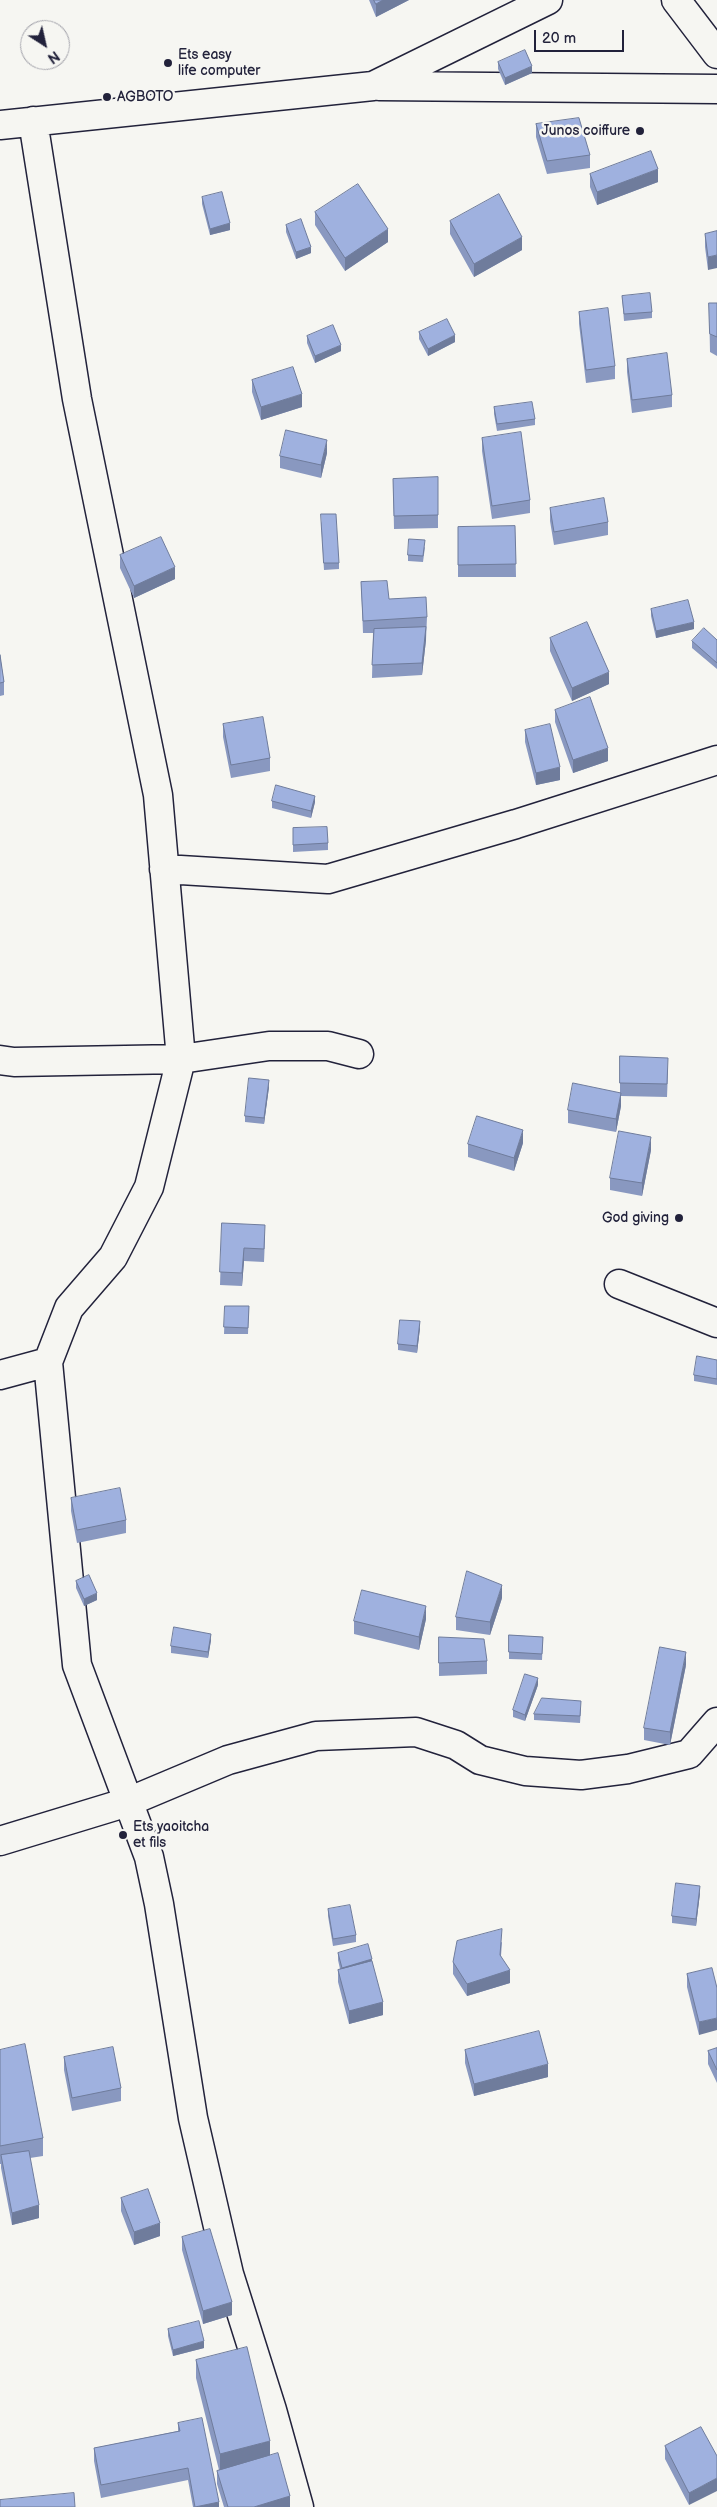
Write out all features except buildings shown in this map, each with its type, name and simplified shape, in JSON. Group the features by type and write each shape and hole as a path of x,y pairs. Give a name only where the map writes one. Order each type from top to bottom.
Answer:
{"street":[{"path":"373,86 548,0"},
{"path":"676,0 717,54"},
{"path":"0,125 373,86 717,89"},
{"path":"34,121 77,399 158,795 181,1059 148,1187 113,1257 69,1308 48,1362 77,1665 149,1856 159,1904 192,2118 229,2274 272,2410 299,2507"},
{"path":"164,869 328,879 516,824 717,760"},
{"path":"0,1060 14,1062 181,1059 269,1046 328,1046 359,1054"},
{"path":"619,1284 717,1323"},
{"path":"0,1374 48,1362"},
{"path":"0,1841 128,1802 228,1760 316,1736 416,1732 456,1745 480,1760 526,1771 581,1775 628,1769 689,1754 717,1722"}],"place":[{"name":"Ets easy life computer","path":"168,63"},
{"name":"AGBOTO","path":"107,97"},
{"name":"Junos coiffure","path":"640,131"},
{"name":"God giving","path":"679,1218"},
{"name":"Ets yaoitcha et fils","path":"123,1835"}]}
